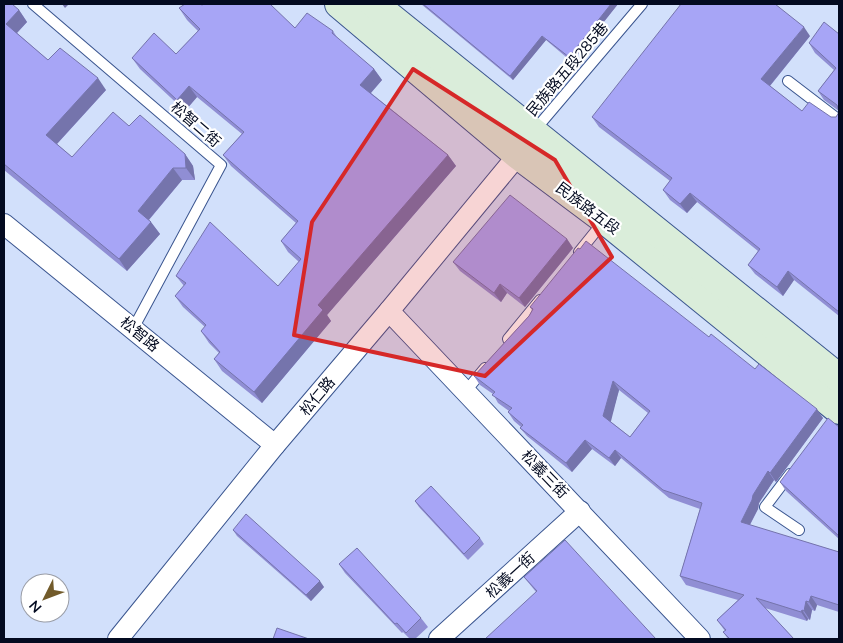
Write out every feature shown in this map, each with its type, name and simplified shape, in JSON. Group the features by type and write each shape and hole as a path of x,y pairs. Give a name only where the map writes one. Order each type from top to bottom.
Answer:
{"main road":[{"name":"民族路五段","path":"339,4 839,378"},
{"name":"民族路五段","path":"374,4 525,143 605,220 837,412"}],"street":[{"name":"松仁路","path":"118,639 275,445 389,311 525,143"},
{"name":"松智路","path":"4,224 275,445"},
{"name":"松義三街","path":"389,311 700,639"},
{"name":"松義一街","path":"439,639 580,511"}],"lane":[{"name":"松智二街","path":"33,4 221,165 133,329"},
{"name":"民族路五段285巷","path":"525,143 642,4"},
{"path":"788,81 839,120"},
{"path":"575,257 605,220"},
{"path":"502,346 544,294"},
{"path":"466,391 490,362"},
{"path":"799,462 765,507 799,530"}],"highlighted area":[{"path":"413,69 555,160 612,257 485,376 294,335 312,222"}],"building":[{"path":"4,4 12,4 19,10 6,24 48,60 60,48 98,78 46,135 72,157 113,112 129,126 140,115 185,154 186,168 173,168 138,211 151,222 119,259 4,164"},
{"path":"185,4 270,4 295,28 307,13 333,31 332,33 374,69 360,85 448,155 318,305 323,310 254,392 214,359 220,352 201,331 206,325 175,296 186,283 176,276 210,222 278,286 301,259 281,241 298,221 223,155 244,132 189,86 177,100 132,58 154,33 176,54 200,29 179,8"},
{"path":"423,4 611,4 569,57 542,36 510,76"},
{"path":"681,4 775,4 804,27 761,79 802,111 809,102 831,117 836,117 839,112 839,312 788,271 777,287 748,265 760,249 690,193 680,204 663,190 672,178 592,117"},
{"path":"824,22 839,34 839,112 837,105 818,91 836,68 809,43"},
{"path":"510,195 567,239 519,298 500,284 494,293 453,262"},
{"path":"586,241 709,337 711,334 755,369 759,364 817,409 770,473 768,471 753,495 741,522 839,552 839,605 811,596 809,602 806,601 804,611 802,610 801,612 756,598 794,639 730,639 723,632 726,630 717,620 744,595 680,576 702,503 663,490 615,450 609,458 585,440 566,463 520,428 523,425 508,412 512,408 492,395 495,392 474,376 529,316 533,309 530,307 578,248 580,249","holes":["613,381 650,411 630,437 603,416"]},
{"path":"828,418 839,427 839,536 780,482"},
{"path":"431,486 480,538 464,554 415,501"},
{"path":"246,514 320,581 306,595 233,530"},
{"path":"565,540 656,639 485,639 537,591 524,577"},
{"path":"357,548 421,618 406,633 397,623 395,624 339,564"},
{"path":"277,628 309,639 273,639"}]}
